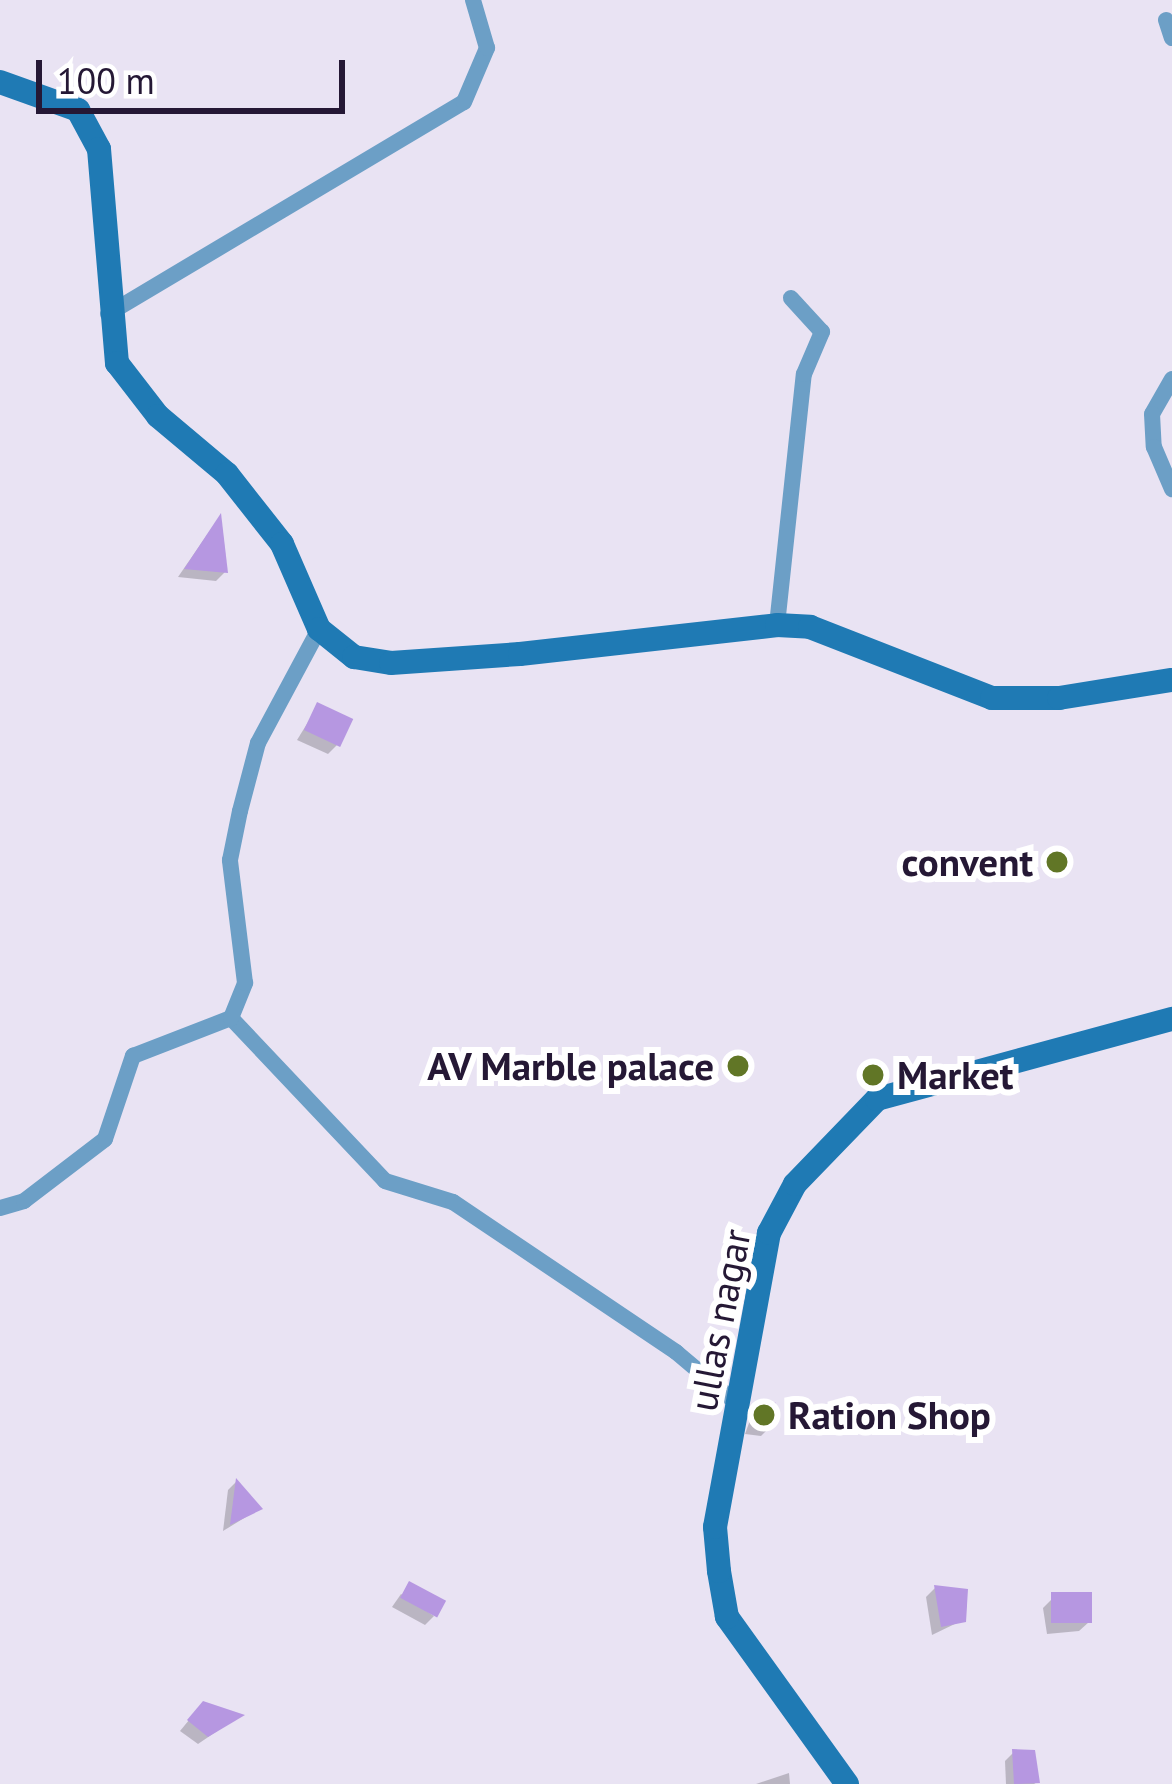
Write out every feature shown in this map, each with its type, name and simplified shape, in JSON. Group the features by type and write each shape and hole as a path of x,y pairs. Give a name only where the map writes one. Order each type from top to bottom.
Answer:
{"main road":[{"path":"0,82 78,110 99,149 107,314 117,363 158,416 227,474 282,544 319,629 354,657 391,663 777,625 810,627 992,698 1059,698 1172,680"},
{"name":"ullas nagar","path":"847,1784 728,1617 715,1527 769,1233 795,1184 877,1099 1172,1019"}],"street":[{"path":"107,314 464,102 487,47 473,0"},
{"path":"777,625 804,374 822,332 791,298"},
{"path":"1172,379 1152,414 1154,447 1172,489"},
{"path":"0,1208 24,1201 105,1139 133,1055 231,1018 245,983 230,860 240,811 258,743 319,629"},
{"path":"231,1018 386,1181 453,1202 676,1352 740,1406"}],"building":[{"path":"221,513 228,573 184,569"},
{"path":"317,702 353,719 340,747 304,730"},
{"name":"Ration Shop","path":"755,1401 776,1403 774,1428 753,1426"},
{"path":"236,1478 263,1509 230,1525"},
{"path":"409,1581 446,1601 437,1617 400,1598"},
{"path":"934,1585 968,1589 966,1622 941,1627"},
{"path":"1051,1592 1092,1592 1092,1623 1051,1623"},
{"path":"203,1701 245,1715 208,1737 187,1720"},
{"path":"1012,1749 1035,1750 1040,1783 1014,1784"}],"place":[{"name":"convent","path":"1057,862"},
{"name":"AV Marble palace","path":"738,1066"},
{"name":"Market","path":"873,1075"},
{"name":"Ration Shop","path":"764,1415"}]}
